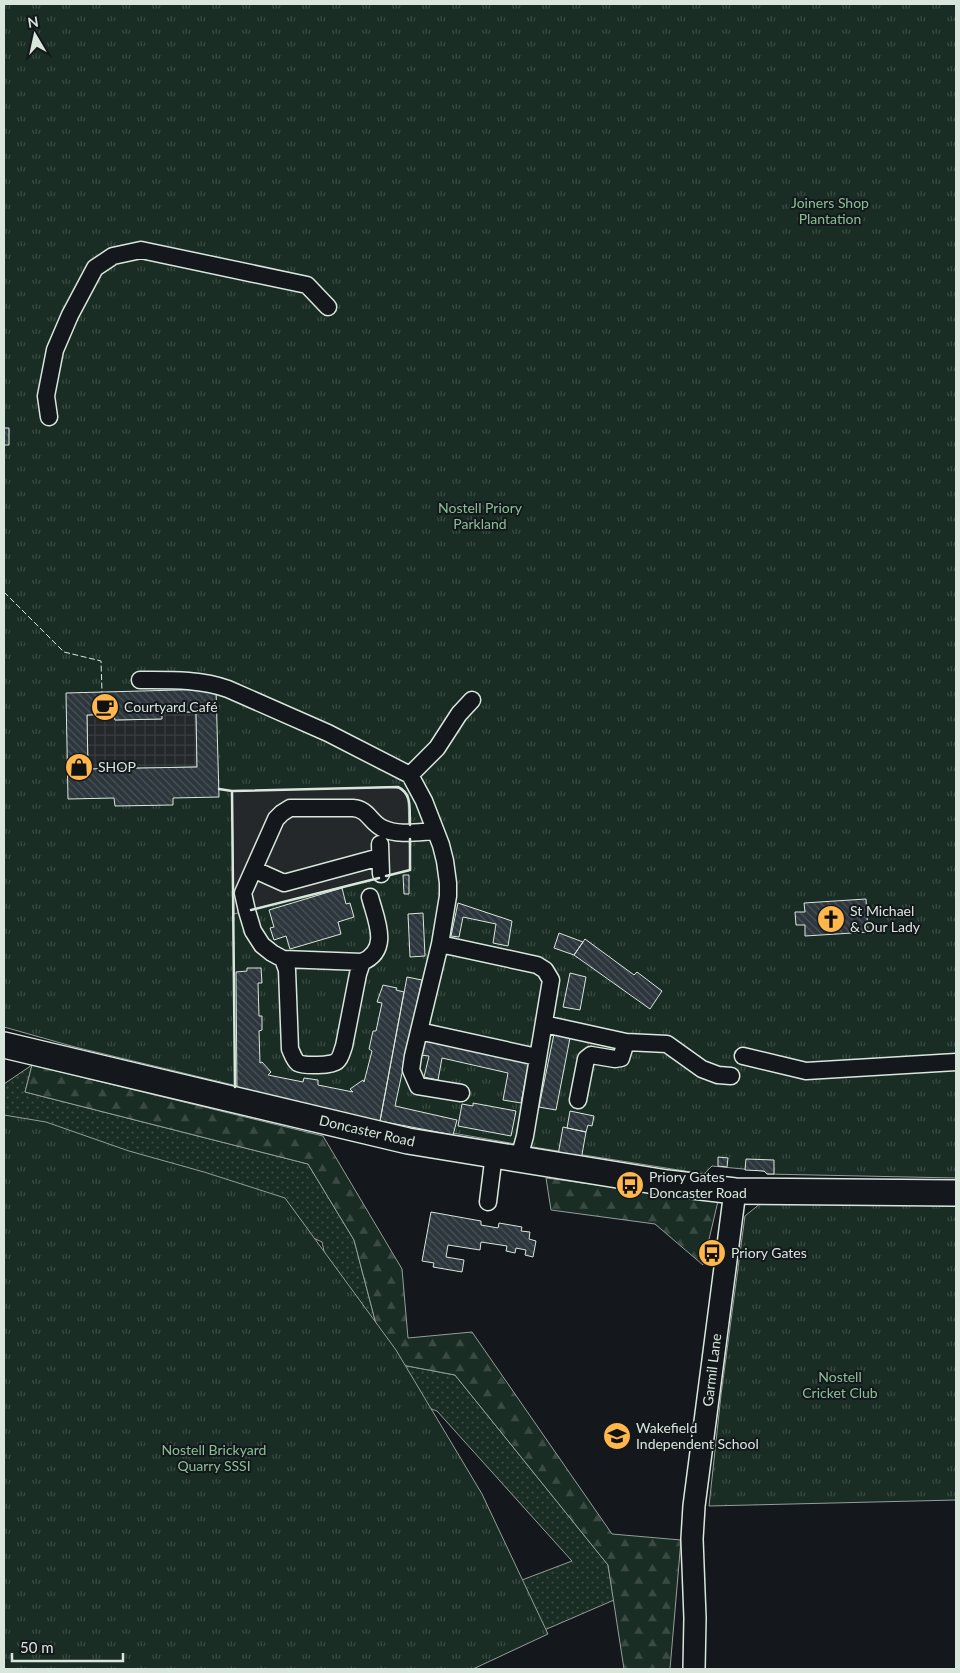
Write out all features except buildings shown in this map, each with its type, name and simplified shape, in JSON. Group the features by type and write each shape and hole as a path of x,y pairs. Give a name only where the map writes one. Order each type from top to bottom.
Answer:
{"highway":[{"name":"Doncaster Road","path":"4,1045 408,1141 666,1183 734,1191 956,1193"}],"main road":[{"name":"Garmil Lane","path":"694,1669 695,1618 692,1539 694,1506 734,1191"}],"lane":[{"path":"49,417 46,396 55,350 70,315 95,268 113,256 141,250 307,285 328,307"},
{"path":"140,680 180,680 213,684 228,689 328,733 410,775 424,801 441,845 448,883 448,900 440,944 411,1070 418,1086 461,1093"},
{"path":"410,775 437,748 458,714 472,700"},
{"path":"370,897 379,936 379,946 372,958 362,962 283,959 272,953 262,945 254,931 243,893 276,819 290,808 360,808 378,824 391,831 403,833 435,831"},
{"path":"254,870 284,882 380,851 381,874"},
{"path":"440,944 530,964 545,970 551,980 525,1136 519,1158"},
{"path":"283,959 287,970 290,1049 295,1061 300,1064 331,1065 338,1060 344,1046 362,962"},
{"path":"544,1024 626,1042 667,1044 702,1069 718,1075 731,1076"},
{"path":"419,1031 537,1056"},
{"path":"578,1100 586,1059 591,1055 615,1059 621,1058 626,1042"},
{"path":"743,1056 806,1071 956,1062"},
{"path":"488,1202 494,1154"}],"green space":[{"name":"Nostell Priory Parkland","path":"4,4 956,4 956,1178 767,1174 764,1171 712,1166 704,1174 539,1148 383,1121 75,1047 4,1027"},
{"path":"32,1065 25,1092 308,1164 354,1240 386,1362 455,1375 608,1565 614,1600 454,1669 435,1613 572,1561 437,1411 353,1381 322,1242 149,1163 4,1155 4,1084"},
{"path":"32,1065 323,1136 402,1269 408,1338 472,1332 612,1534 681,1540 670,1669 624,1669 608,1565 455,1375 386,1362 354,1240 308,1164 25,1092"},
{"name":"Nostell Brickyard Quarry SSSI","path":"4,1115 46,1122 129,1151 204,1172 285,1198 396,1350 482,1494 548,1634 473,1669 4,1669"},
{"path":"546,1178 718,1201 703,1265 655,1224 551,1210"},
{"name":"Nostell Cricket Club","path":"761,1203 956,1206 956,1500 709,1506 721,1395 745,1216"}],"shaded area":[{"path":"162,712 196,712 197,767 88,769 87,715 114,714 115,720 161,719"},
{"path":"393,787 401,789 408,796 410,870 234,914 232,791"}],"fence":[{"path":"4,592 64,652 101,661 102,692"}],"wall":[{"path":"232,791 398,787 403,790 408,798 410,825"},
{"path":"219,789 232,791 235,1087"},
{"path":"386,876 410,870 410,839"},
{"path":"251,910 379,878"}],"place":[{"name":"Courtyard Café","path":"105,707"},
{"name":"SHOP","path":"79,767"},
{"name":"St Michael & Our Lady","path":"831,919"},
{"name":"Priory Gates Doncaster Road","path":"630,1185"},
{"name":"Priory Gates","path":"712,1253"},
{"name":"Wakefield Independent School","path":"617,1436"}],"park label":[{"name":"Joiners Shop Plantation","path":"830,212"}]}
